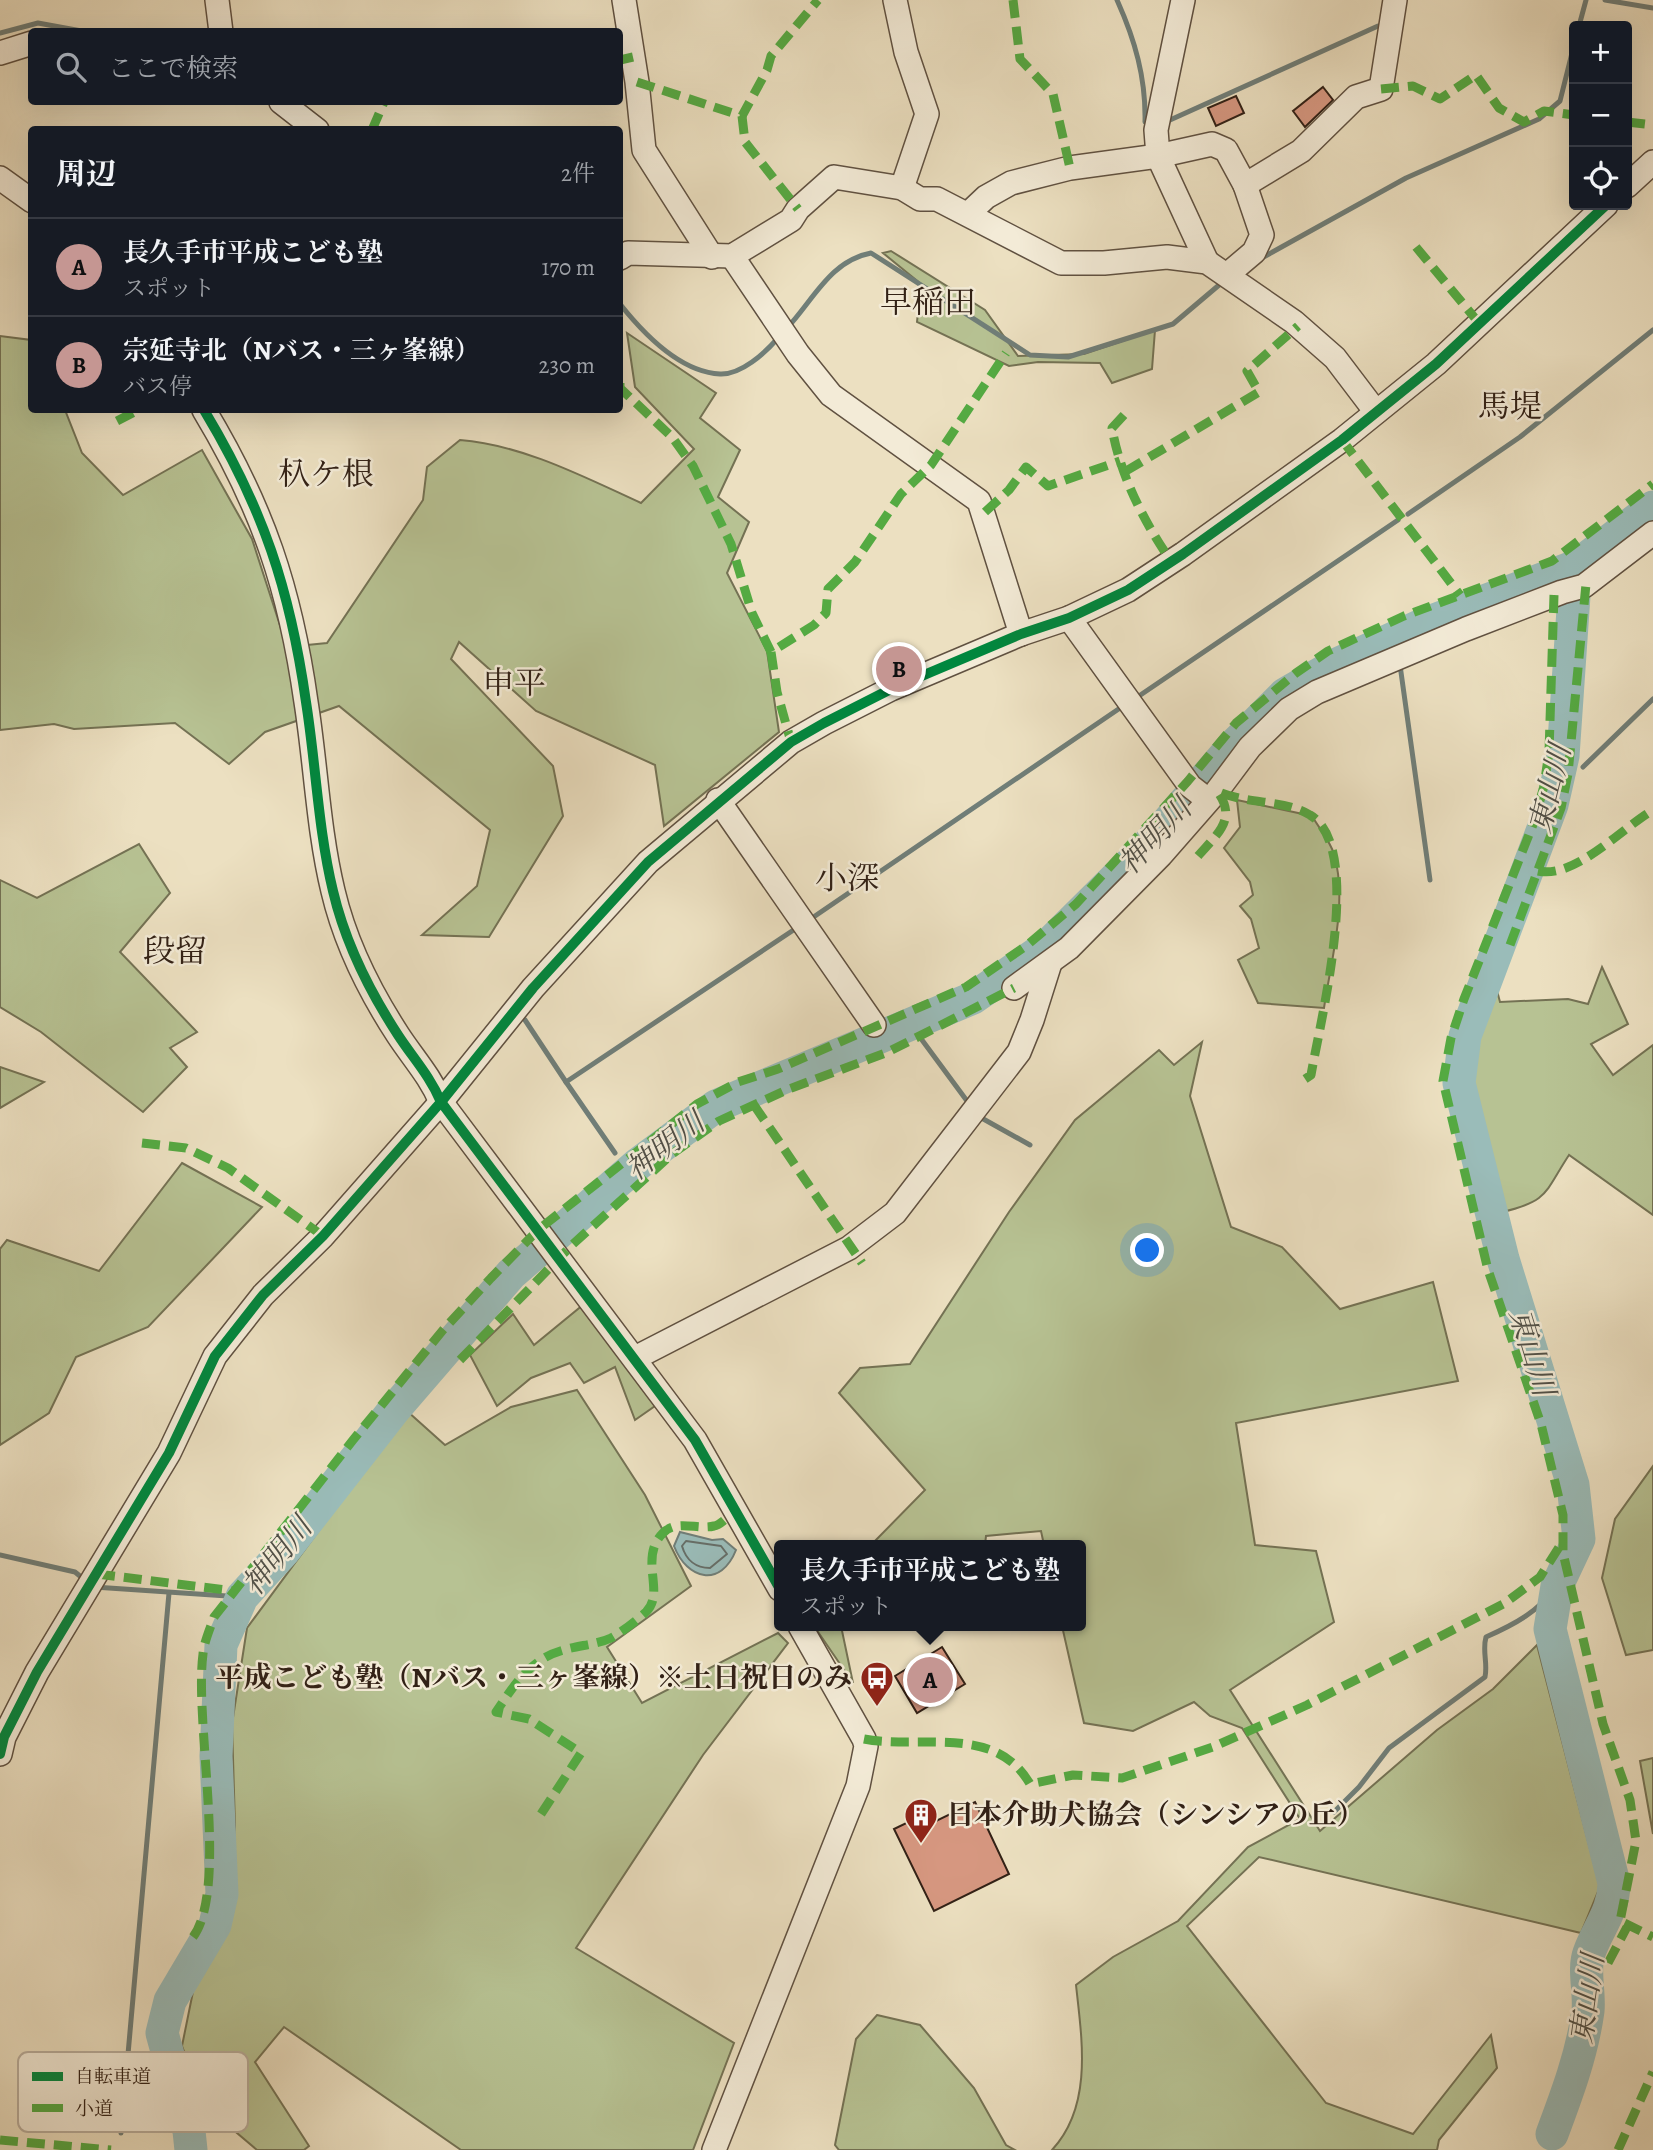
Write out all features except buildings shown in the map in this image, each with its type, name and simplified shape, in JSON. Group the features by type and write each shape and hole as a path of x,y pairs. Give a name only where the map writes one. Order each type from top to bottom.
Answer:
{"street":[{"path":"217,0 220,28"},
{"path":"624,0 644,150 722,257 831,395 979,501 985,512 1021,634"},
{"path":"895,0 906,52 927,114 902,188"},
{"path":"1182,0 1156,130 1158,156 1206,262"},
{"path":"1245,185 1301,151 1356,97 1381,89 1395,0"},
{"path":"0,52 28,44"},
{"path":"285,105 312,126"},
{"path":"968,214 986,197 1011,183 1070,168 1158,156 1212,144 1226,150 1245,185 1262,235 1254,251 1228,274"},
{"path":"1632,182 1652,165"},
{"path":"623,256 628,253 722,257 791,219 798,209 834,177 902,188 920,199 937,199 1061,262 1104,263 1167,257 1206,262 1228,274 1294,322 1335,358 1376,412"},
{"path":"0,178 28,198"},
{"path":"0,1754 4,1737 37,1672 164,1460 215,1356 262,1296 323,1236 441,1102 533,988 648,862 791,742 824,723 891,689 1021,634 1069,618 1128,590 1183,554 1342,440 1436,364 1601,210"},
{"path":"206,413 236,463 271,542 290,613 333,892 355,956 399,1036 432,1080 441,1102 695,1440 774,1579"},
{"path":"1014,988 1069,948 1161,855 1201,795 1289,709 1317,692 1573,589 1653,533"},
{"path":"1069,618 1201,795"},
{"path":"719,800 874,1025"},
{"path":"635,1358 849,1248 895,1213 1018,1052 1032,1020 1049,963"},
{"path":"715,2150 858,1786 866,1746 803,1631"}],"green space":[{"path":"891,251 985,310 1018,356 1084,354 1155,330 1152,369 1112,383 1100,363 1038,362 1009,366 917,322 921,284 883,253"},
{"path":"627,333 716,393 700,418 740,450 718,497 749,522 727,573 767,651 779,732 664,826 655,765 536,711 459,642 451,659 553,766 563,816 489,937 422,935 477,886 490,830 339,706 265,732 229,764 175,723 74,729 54,724 0,730 0,336 28,340 28,413 66,413 82,453 123,495 202,450 252,539 287,647 327,643 423,500 427,467 460,440 530,455 641,503 694,449 635,387"},
{"path":"1237,800 1312,816 1332,849 1338,872 1339,911 1324,1008 1258,1003 1238,960 1259,948 1251,919 1240,906 1253,895 1250,882 1224,848 1240,827"},
{"path":"139,844 170,893 120,952 197,1032 170,1048 187,1067 143,1112 41,1032 0,1007 0,880 37,898"},
{"path":"1602,967 1628,1024 1591,1044 1613,1075 1653,1045 1653,1215 1569,1155 1544,1194 1529,1204 1502,1212 1491,1205 1464,1079 1468,1040 1494,979 1500,1002 1568,999 1588,1004"},
{"path":"1202,1042 1190,1096 1231,1227 1282,1247 1340,1309 1433,1282 1458,1381 1236,1423 1255,1545 1316,1551 1334,1622 1230,1690 1320,1831 1437,1730 1493,1689 1537,1645 1600,1887 1581,1933 1259,1857 1187,1926 1326,2103 1413,2134 1491,2035 1497,2068 1439,2140 1437,2150 1052,2150 1065,2133 1079,2093 1082,2050 1076,1985 1113,1957 1178,1921 1248,1847 1300,1819 1242,1728 1210,1716 1194,1702 1133,1731 1084,1723 1063,1631 1086,1631 1086,1540 1043,1540 1041,1531 986,1536 986,1540 876,1540 925,1490 839,1393 860,1368 910,1364 1009,1212 1075,1120 1159,1050 1174,1065"},
{"path":"0,1067 44,1082 0,1108"},
{"path":"182,1163 262,1207 148,1327 76,1357 49,1413 0,1445 0,1249 7,1240 99,1271"},
{"path":"589,1300 665,1399 635,1420 615,1367 584,1383 570,1363 531,1378 497,1406 470,1355 513,1314 534,1345"},
{"path":"577,1390 645,1495 691,1586 607,1647 642,1703 778,1633 788,1643 703,1755 576,1948 734,2043 693,2150 461,2150 284,2027 255,2062 309,2146 304,2150 257,2150 236,2132 248,2132 248,2052 184,2052 182,2046 198,1967 226,1927 235,1826 232,1724 247,1628 407,1411 445,1445 511,1407"},
{"path":"1653,1466 1653,1650 1626,1655 1602,1578 1615,1519"},
{"path":"817,1631 842,1631 853,1683"},
{"path":"1653,1758 1653,1834 1640,1761"},
{"path":"877,2015 920,2025 974,2088 1006,2145 1015,2150 839,2150 835,2145 856,2039"}],"water":[{"path":"680,1532 712,1540 723,1539 736,1550 722,1570 704,1575 687,1566 680,1557 674,1546"}],"waterway":[{"path":"1117,0 1138,60 1144,90 1145,122"},
{"path":"1580,21 1586,0"},
{"path":"1605,0 1653,8"},
{"path":"0,33 38,23 65,28"},
{"path":"1170,120 1378,26"},
{"path":"1260,259 1406,178 1539,119 1560,101 1569,65"},
{"path":"787,328 824,283 844,264 871,253 1030,355 1068,357 1173,324 1225,280"},
{"path":"623,307 663,349 676,359 705,372 720,374 736,371 759,356 778,338"},
{"path":"1408,514 1520,437 1653,330"},
{"name":"神明川","path":"167,2052 162,2033 170,2001 215,1925 222,1894 216,1756 221,1645 242,1597 284,1551 393,1411 511,1274 638,1164 716,1106 973,998 1046,947 1142,852 1233,746 1285,694 1335,665 1424,624 1576,566 1653,507"},
{"path":"1136,698 1398,520"},
{"name":"東山川","path":"1552,2134 1582,2043 1588,2011 1587,1959 1608,1911 1614,1883 1550,1629 1557,1586 1579,1539 1573,1485 1503,1259 1459,1083 1465,1036 1552,805 1563,756 1576,566"},
{"path":"1400,665 1430,880"},
{"path":"1583,767 1653,699"},
{"path":"815,916 1123,706"},
{"path":"525,1020 566,1082 798,927"},
{"path":"922,1040 970,1105"},
{"path":"566,1082 615,1153"},
{"path":"978,1116 1030,1145"},
{"path":"0,1555 75,1572 86,1581"},
{"path":"1334,1812 1359,1787 1389,1748 1485,1677 1486,1637 1525,1616 1542,1603 1557,1586"},
{"path":"94,1587 242,1597"},
{"path":"128,2052 169,1593"},
{"name":"神明川","path":"189,2132 191,2150"}],"marked path":[{"path":"637,82 742,116 767,70 771,56 818,0"},
{"path":"1013,0 1020,59 1053,94 1070,168"},
{"path":"623,59 633,57"},
{"path":"1381,89 1413,86 1440,99 1476,75 1499,108 1524,122 1544,111 1569,114"},
{"path":"374,126 383,105"},
{"path":"742,116 745,142 798,209"},
{"path":"1632,123 1653,125"},
{"path":"1416,247 1479,323"},
{"path":"1126,471 1259,392 1247,371 1298,326"},
{"path":"623,391 672,437 693,466 731,544 752,613 771,652 814,625 826,613 828,589 855,562 901,494 931,465 1006,353"},
{"path":"117,421 132,413"},
{"path":"1124,415 1112,428 1121,463 1143,514 1171,561"},
{"path":"1342,440 1460,595"},
{"path":"985,512 1009,490 1026,467 1048,486 1120,461"},
{"path":"193,1937 203,1914 208,1882 210,1844 201,1684 204,1649 214,1617 443,1330 538,1230 697,1104 738,1082 778,1069 966,987 1026,946 1076,904 1188,781 1236,723 1296,673 1328,651 1404,616 1552,561 1653,484"},
{"path":"1510,945 1561,808 1568,774 1586,584"},
{"path":"1554,595 1549,752 1544,786 1534,822 1464,999 1451,1038 1443,1081 1488,1270 1541,1424 1563,1515 1563,1553 1603,1724 1630,1800 1636,1841 1620,1921 1653,1937"},
{"path":"771,652 777,692 791,742"},
{"path":"1198,856 1218,833 1225,818 1226,810 1217,791 1300,810 1310,815 1326,833 1335,862 1337,897 1334,937 1311,1075 1299,1083"},
{"path":"1538,871 1552,871 1582,860 1653,810"},
{"path":"460,1360 572,1245 672,1154 719,1121 789,1089 888,1052 1014,988"},
{"path":"754,1105 862,1263"},
{"path":"142,1143 186,1148 228,1168 323,1236"},
{"path":"541,1814 581,1753 529,1719 496,1712 521,1677 541,1660 568,1649 611,1638 646,1612 654,1595 653,1553 663,1533 674,1527 717,1525 735,1511"},
{"path":"864,1739 977,1746 997,1753 1015,1765 1030,1784 1073,1775 1122,1778 1213,1747 1307,1705 1505,1603 1540,1577 1563,1541"},
{"path":"97,1574 234,1591"},
{"path":"1608,1963 1627,1927"},
{"path":"1618,2150 1653,2072"},
{"path":"0,2140 111,2150"}],"cycle path":[{"path":"0,1754 4,1737 37,1672 169,1453 215,1356 263,1295 323,1236 441,1102 533,988 648,862 791,742 824,723 891,689 1021,634 1069,618 1128,590 1183,554 1342,440 1436,364 1601,210"},
{"path":"206,413 243,481 271,550 282,586 299,661 328,868 344,929 368,984 388,1019 427,1075 441,1102 695,1440 774,1578"}],"place":[{"name":"宗延寺北（Nバス・三ヶ峯線）","path":"899,669"},
{"name":"長久手市平成こども塾","path":"930,1680"},
{"name":"平成こども塾（Nバス・三ヶ峯線）※土日祝日のみ","path":"877,1708"},
{"name":"日本介助犬協会（シンシアの丘）","path":"921,1845"}],"district":[{"name":"早稲田","path":"928,302"},
{"name":"馬堤","path":"1510,406"},
{"name":"杁ケ根","path":"326,474"},
{"name":"申平","path":"514,683"},
{"name":"小深","path":"847,878"},
{"name":"段留","path":"175,951"}]}
